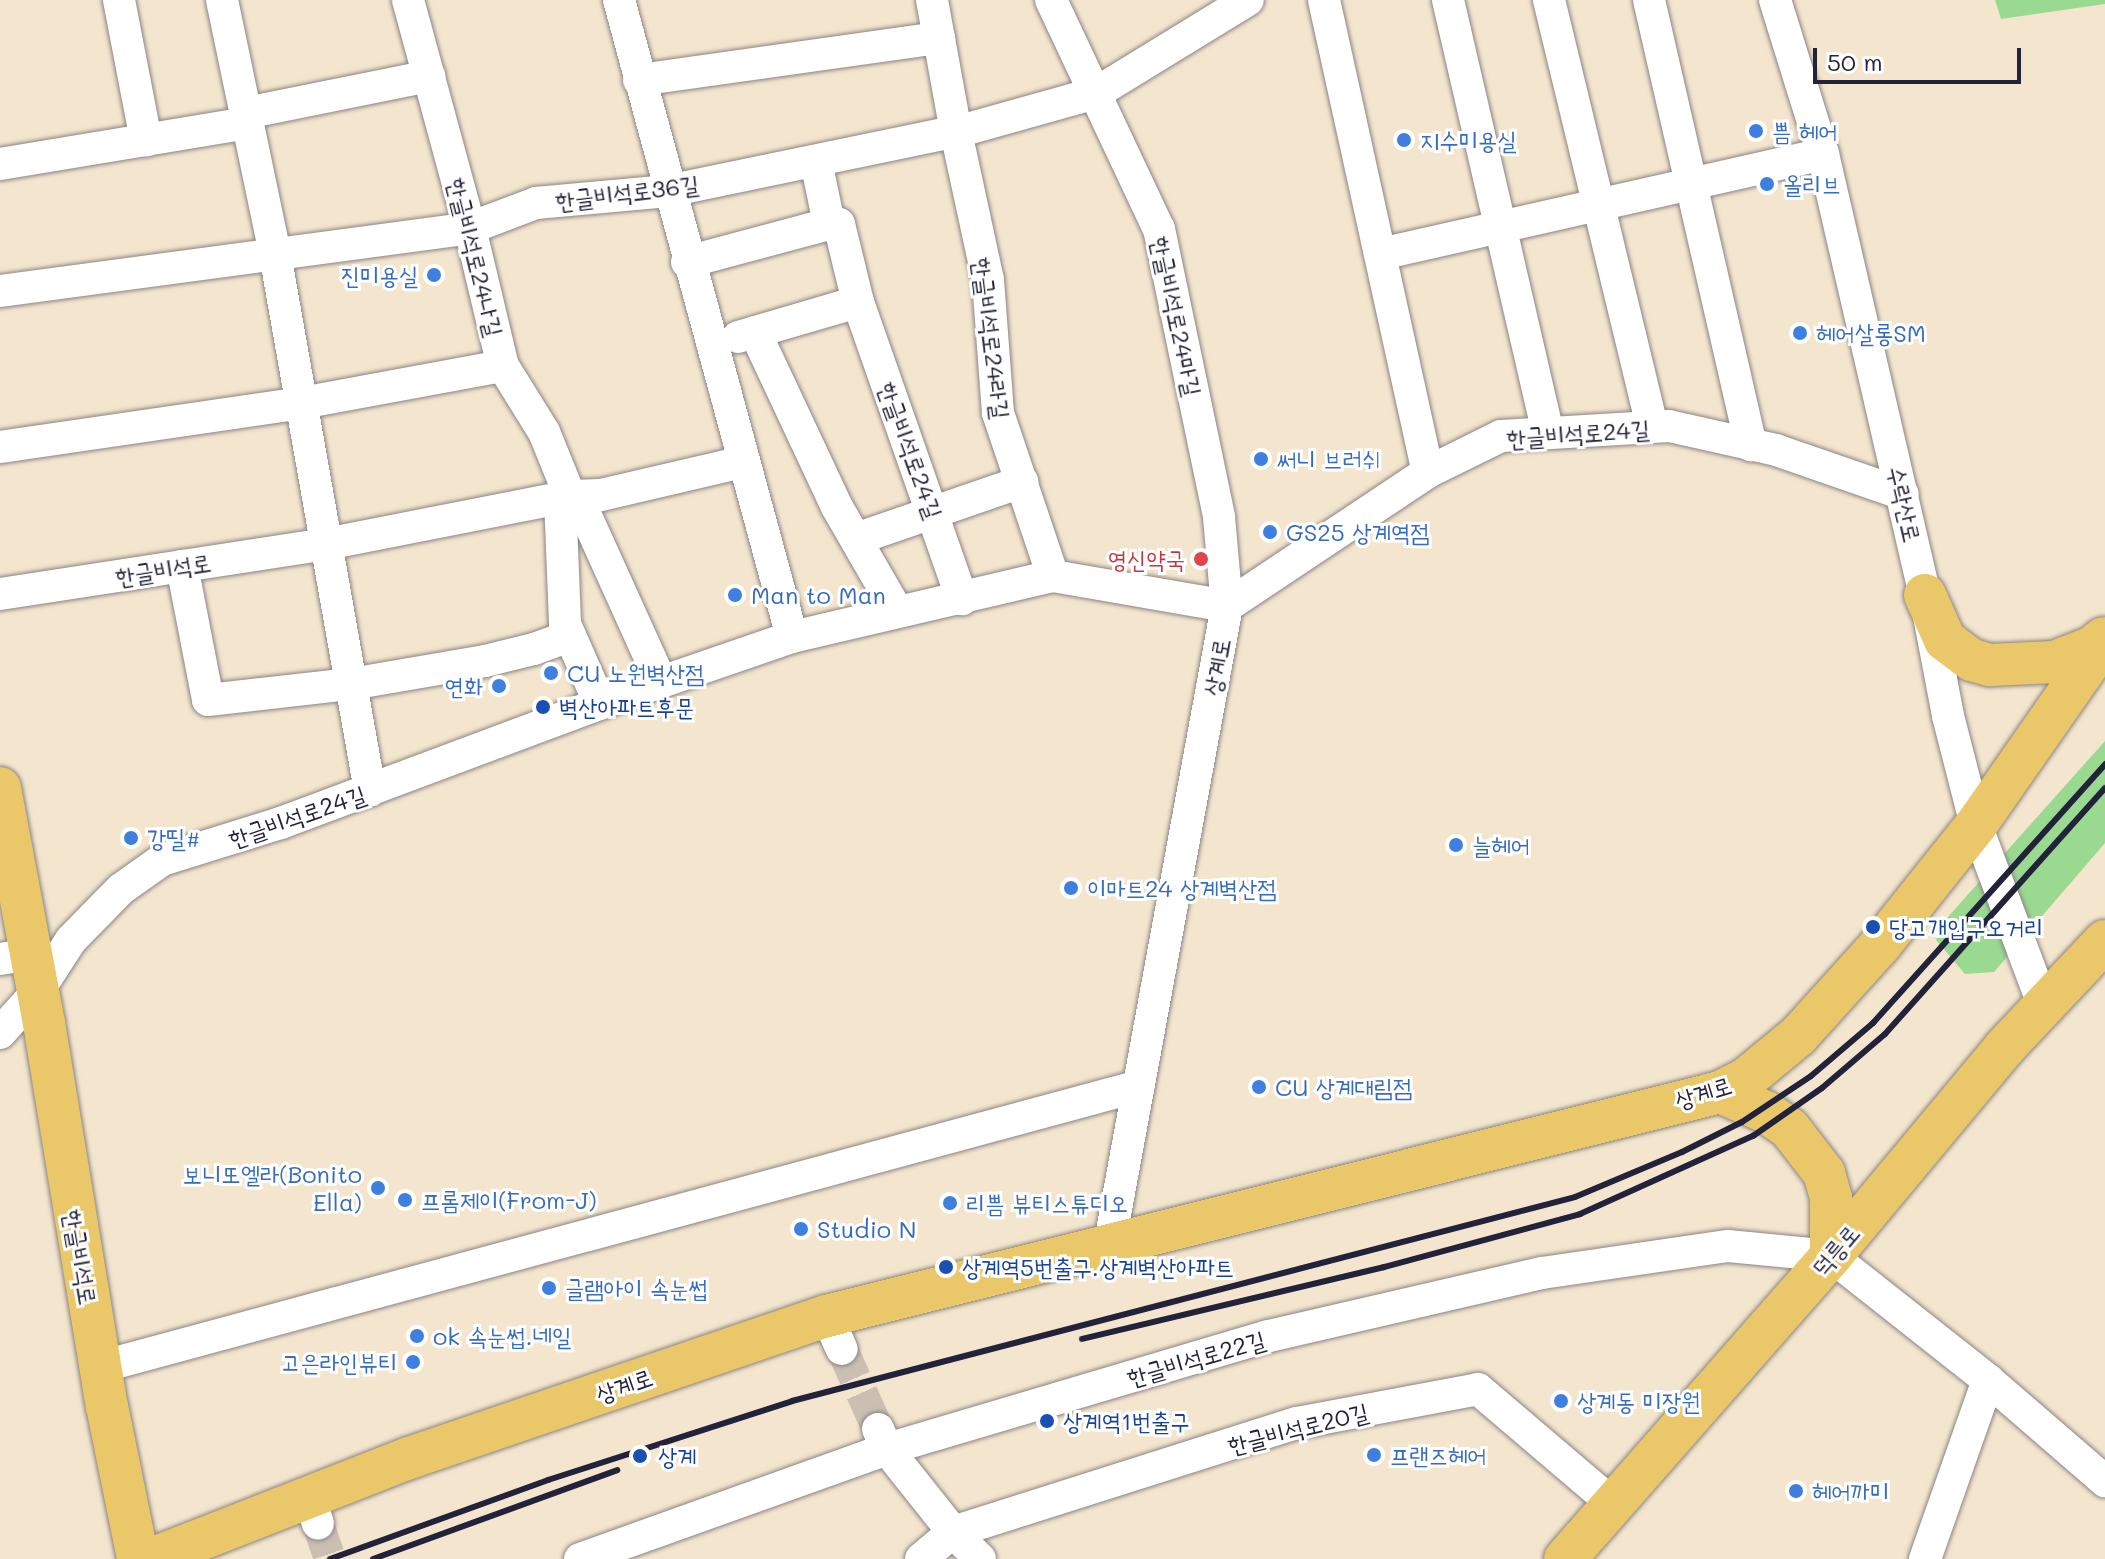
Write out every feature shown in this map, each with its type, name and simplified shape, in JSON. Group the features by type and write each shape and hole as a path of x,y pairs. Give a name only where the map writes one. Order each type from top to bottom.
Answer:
{"main road":[{"path":"1925,595 1945,640 1972,660 1990,665 2054,662 2091,648 2105,639"},
{"name":"상계로","path":"151,1559 314,1510 409,1458 1109,1247 1720,1092 1773,1058 1837,996 1976,825 2105,639"},
{"name":"한글비석로","path":"0,788 4,839 23,968 138,1559"},
{"name":"덕릉로","path":"1565,1559 1831,1256 2043,1004 2105,941"},
{"path":"1720,1092 1766,1112 1790,1129 1824,1173 1831,1198 1831,1256"}],"street":[{"path":"119,0 146,140"},
{"path":"222,0 275,254 370,791"},
{"name":"한글비석로24나길","path":"408,0 470,228 503,366 544,432 569,497 661,682"},
{"path":"619,0 687,262 792,637"},
{"name":"한글비석로24라길","path":"932,0 988,280 998,413 1053,576"},
{"name":"한글비석로24마길","path":"1051,0 1159,229 1219,517 1227,606"},
{"path":"1324,0 1428,472"},
{"path":"1448,0 1548,432"},
{"path":"1549,0 1652,426"},
{"path":"1649,0 1751,445"},
{"name":"수락산로","path":"1775,0 1823,154 1903,494 1948,716 1976,825 2043,1004"},
{"name":"한글비석로36길","path":"0,291 470,228 536,203 668,191 956,132 1096,93 1229,4"},
{"path":"639,80 939,38"},
{"path":"0,164 146,140 429,76"},
{"path":"1380,254 1823,154"},
{"path":"687,262 829,224 816,161"},
{"name":"한글비석로24길","path":"829,224 839,224 858,302 962,599"},
{"path":"710,344 858,302"},
{"path":"755,332 856,539 897,611"},
{"path":"0,447 301,403 503,366"},
{"name":"한글비석로24길","path":"0,1033 23,968 71,940 121,889 162,860 370,791 600,704 792,637 897,611 962,599 1053,576 1227,606 1428,472 1501,436 1669,426 1751,445 1903,494"},
{"path":"600,704 565,624 569,497 601,495 743,462"},
{"path":"856,539 1022,482"},
{"name":"한글비석로","path":"0,594 326,544 569,497"},
{"path":"182,566 208,700 351,684 485,661 570,636"},
{"name":"상계로","path":"1109,1247 1227,606"},
{"path":"100,1367 1139,1086"},
{"name":"한글비석로22길","path":"580,1559 883,1439 1269,1336 1542,1273 1728,1246 1831,1256"},
{"path":"1831,1256 1988,1380 2105,1481"},
{"path":"1925,1559 1988,1380"},
{"name":"한글비석로20길","path":"921,1559 953,1532 1297,1423 1478,1389 1613,1504"},
{"path":"883,1439 953,1532 980,1559"}],"green space":[{"path":"1995,0 2105,0 2105,4 2001,19"},
{"path":"2105,741 2105,843 1994,972 1965,974 1936,940 1947,918"}],"tunnel":[{"path":"842,1349 878,1429"},
{"path":"318,1524 330,1559"}],"railway":[{"path":"330,1559 548,1480 792,1401 1575,1197 1682,1152 1742,1122 1811,1076 1873,1023 2105,764"},
{"path":"1082,1339 1384,1267 1580,1214 1753,1136 1822,1088 1885,1034 2105,788"},
{"path":"373,1559 617,1470"}],"place":[{"name":"쁨 헤어","path":"1756,131"},
{"name":"지수미용실","path":"1404,140"},
{"name":"올리브","path":"1767,184"},
{"name":"진미용실","path":"434,275"},
{"name":"헤어살롱SM","path":"1800,333"},
{"name":"써니 브러쉬","path":"1261,459"},
{"name":"GS25 상계역점","path":"1270,532"},
{"name":"영신약국","path":"1201,559"},
{"name":"Man to Man","path":"735,595"},
{"name":"CU 노원벽산점","path":"551,673"},
{"name":"연화","path":"499,686"},
{"name":"벽산아파트후문","path":"543,707"},
{"name":"강띨#","path":"131,838"},
{"name":"늘헤어","path":"1456,845"},
{"name":"이마트24 상계벽산점","path":"1071,888"},
{"name":"당고개입구오거리","path":"1873,927"},
{"name":"CU 상계대림점","path":"1259,1087"},
{"name":"보니또엘라(Bonito Ella)","path":"378,1188"},
{"name":"프롬제이(From-J)","path":"405,1200"},
{"name":"리쁨 뷰티스튜디오","path":"950,1203"},
{"name":"Studio N","path":"801,1229"},
{"name":"상계역5번출구.상계벽산아파트","path":"946,1267"},
{"name":"글램아이 속눈썹","path":"549,1288"},
{"name":"ok 속눈썹.네일","path":"417,1336"},
{"name":"고은라인뷰티","path":"413,1362"},
{"name":"상계동 미장원","path":"1561,1401"},
{"name":"상계역1번출구","path":"1047,1421"},
{"name":"프랜즈헤어","path":"1374,1455"},
{"name":"상계","path":"640,1456"},
{"name":"헤어까미","path":"1796,1491"}]}
